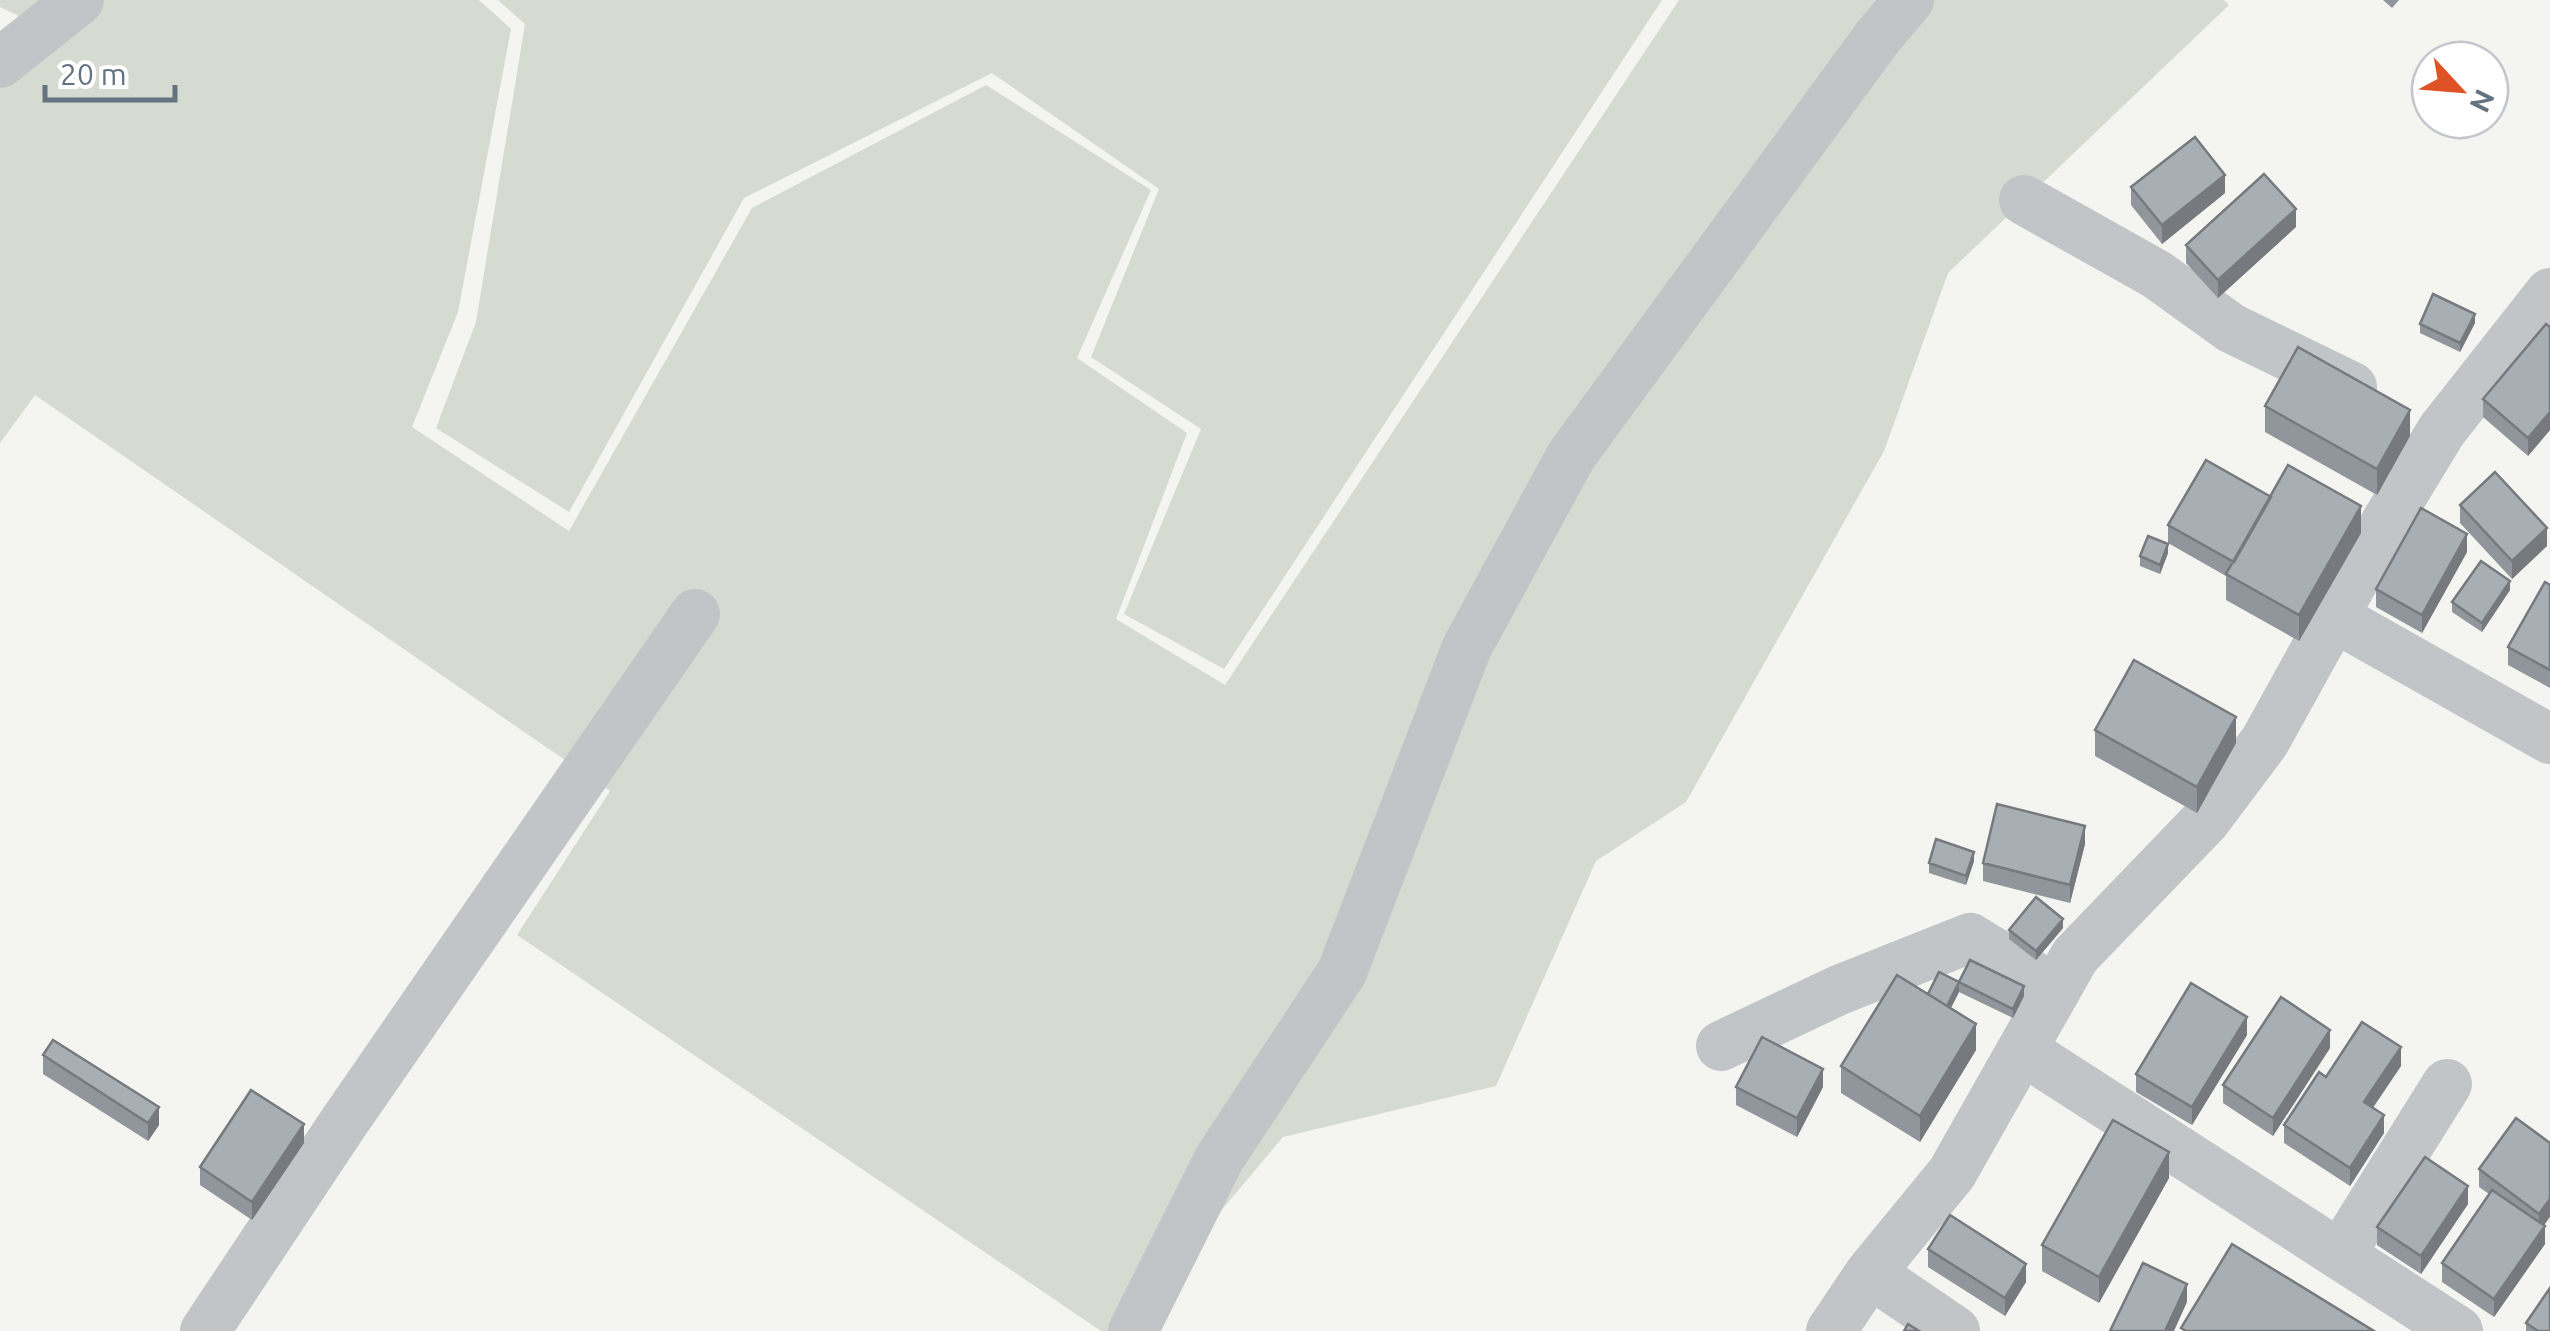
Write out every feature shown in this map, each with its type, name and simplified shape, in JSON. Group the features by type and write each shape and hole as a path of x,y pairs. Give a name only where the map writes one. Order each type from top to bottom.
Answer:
{"street":[{"path":"0,62 79,0"},
{"path":"1133,1331 1219,1160 1342,972 1467,647 1571,456 1876,38 1909,0"},
{"path":"2024,200 2156,274 2231,328 2413,416"},
{"path":"1831,1331 1870,1273 1952,1174 2075,956 2204,821 2265,742 2334,617 2413,416 2550,294"},
{"path":"206,1331 342,1125 695,614"},
{"path":"2334,617 2550,739"},
{"path":"1721,1046 1839,990 1970,938 2056,990"},
{"path":"2024,1050 2458,1331"},
{"path":"2340,1255 2446,1084"},
{"path":"1870,1273 1955,1331"}],"shaded area":[{"path":"0,0 479,0 511,29 458,312 412,427 569,531 752,208 986,85 1151,190 1077,358 1187,433 1116,619 1225,685 1679,0 2224,0 2229,5 1948,273 1884,451 1686,802 1596,861 1496,1086 1283,1137 1120,1331 1101,1331 517,935 610,791 35,395 0,443 0,65 40,26 0,7"},
{"path":"498,0 1662,0 1224,669 1124,614 1201,429 1091,357 1159,189 992,73 744,198 569,512 436,428 476,322 525,24"}],"building":[{"path":"2195,137 2225,175 2162,225 2131,187"},
{"path":"2264,174 2296,209 2218,280 2186,245"},
{"path":"2433,294 2475,314 2460,343 2420,324"},
{"path":"2546,324 2550,327 2550,412 2528,438 2483,399"},
{"path":"2298,347 2410,410 2377,469 2265,406"},
{"path":"2206,460 2271,497 2234,562 2168,525"},
{"path":"2288,465 2361,506 2299,615 2226,574"},
{"path":"2495,472 2547,528 2512,561 2460,505"},
{"path":"2421,508 2467,534 2422,615 2376,589"},
{"path":"2148,536 2168,544 2160,565 2140,556"},
{"path":"2481,561 2510,581 2482,623 2452,602"},
{"path":"2545,582 2550,585 2550,670 2508,647"},
{"path":"2134,660 2236,717 2197,787 2095,730"},
{"path":"1997,804 2085,826 2070,885 1983,863"},
{"path":"1936,839 1974,852 1966,876 1929,863"},
{"path":"2036,897 2063,919 2036,951 2009,930"},
{"path":"1970,960 2024,986 2013,1009 1959,982"},
{"path":"1939,972 1959,982 1947,1006 1928,994"},
{"path":"1897,975 1976,1024 1920,1116 1841,1066"},
{"path":"2191,983 2247,1017 2192,1107 2136,1074"},
{"path":"2281,997 2330,1030 2273,1118 2223,1085"},
{"path":"2362,1022 2401,1047 2364,1102 2384,1115 2350,1168 2284,1125 2319,1072 2326,1077"},
{"path":"1762,1037 1823,1069 1797,1118 1736,1087"},
{"path":"53,1040 159,1107 148,1123 43,1055"},
{"path":"251,1090 304,1124 252,1202 200,1167"},
{"path":"2516,1118 2550,1143 2550,1199 2539,1214 2479,1169"},
{"path":"2113,1120 2169,1152 2099,1277 2042,1245"},
{"path":"2425,1157 2468,1186 2421,1256 2377,1227"},
{"path":"2492,1190 2545,1226 2494,1299 2442,1263"},
{"path":"1950,1215 2026,1264 2005,1298 1928,1249"},
{"path":"2232,1244 2374,1331 2181,1328"},
{"path":"2143,1263 2187,1284 2165,1331 2110,1331"},
{"path":"2550,1288 2550,1331 2538,1331 2526,1323"}]}
